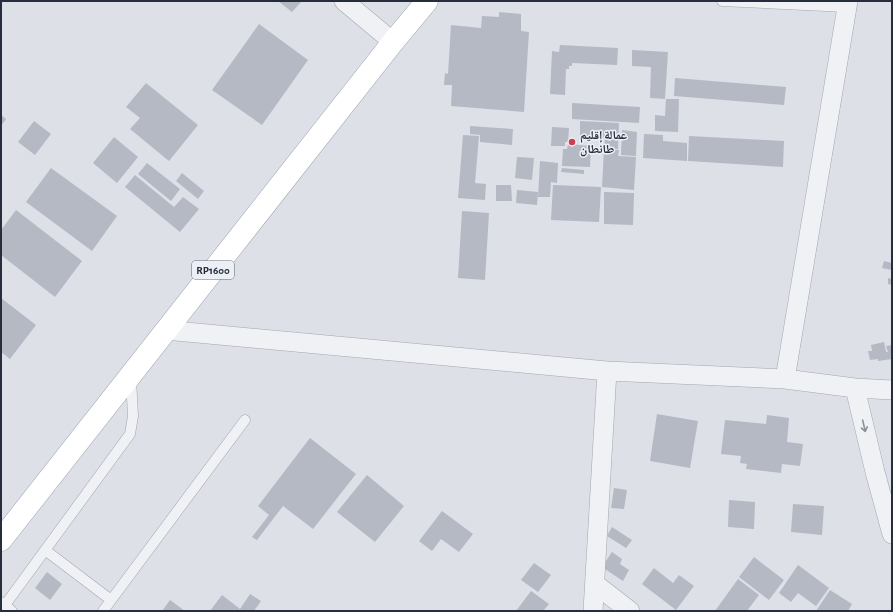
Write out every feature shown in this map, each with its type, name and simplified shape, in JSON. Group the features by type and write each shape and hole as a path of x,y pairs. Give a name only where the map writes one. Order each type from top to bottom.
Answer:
{"main road":[{"name":"RP1600","path":"1,540 393,42 428,1"}],"street":[{"path":"344,1 393,42"},
{"path":"785,380 847,4"},
{"path":"165,330 607,371 785,380 855,388 892,390"},
{"path":"594,611 607,371"},
{"path":"855,388 875,472 892,534"},
{"path":"595,584 630,611"}],"lane":[{"path":"722,1 847,4"},
{"path":"6,606 130,434 133,416 130,375"},
{"path":"103,611 245,420"},
{"path":"45,550 111,600"}],"building":[{"path":"278,1 302,1 292,12"},
{"path":"499,12 521,14 521,31 529,32 524,112 451,106 452,85 444,85 445,73 448,74 451,25 481,28 482,16 499,17"},
{"path":"259,24 308,60 262,125 212,90"},
{"path":"560,45 618,48 617,65 572,63 572,66 569,66 569,69 566,69 565,95 550,94 552,51 559,52"},
{"path":"632,50 668,52 665,99 650,98 651,67 632,66"},
{"path":"675,78 786,87 784,105 674,96"},
{"path":"146,83 198,125 169,161 130,129 140,118 126,107"},
{"path":"666,99 679,99 678,132 655,131 655,115 665,116"},
{"path":"572,103 640,107 639,123 572,119"},
{"path":"1,115 6,119 1,126"},
{"path":"34,121 51,134 35,155 18,142"},
{"path":"580,121 619,123 618,149 604,148 605,138 580,137"},
{"path":"470,126 513,129 512,145 480,142 480,135 470,134"},
{"path":"552,127 569,128 568,142 565,142 565,146 551,146"},
{"path":"622,130 637,132 636,156 621,155"},
{"path":"644,134 663,135 663,141 687,143 687,161 643,158"},
{"path":"463,135 479,136 475,183 486,184 485,200 458,198"},
{"path":"689,136 784,141 783,167 688,161"},
{"path":"114,137 138,157 117,183 93,163"},
{"path":"568,144 591,146 590,167 562,166 563,149 567,149"},
{"path":"604,149 619,150 618,156 636,157 634,190 602,187"},
{"path":"517,157 534,158 532,180 515,178"},
{"path":"540,161 558,163 557,183 551,182 550,197 538,197"},
{"path":"147,163 180,189 171,201 138,174"},
{"path":"51,168 117,216 92,251 26,202"},
{"path":"562,168 584,170 584,174 561,172"},
{"path":"182,173 204,191 198,199 176,181"},
{"path":"135,175 174,207 183,197 199,209 180,232 125,187"},
{"path":"496,185 511,185 512,201 496,201"},
{"path":"553,185 601,187 599,222 551,220"},
{"path":"517,190 538,192 537,205 516,203"},
{"path":"604,192 634,193 633,225 604,224"},
{"path":"16,210 82,261 55,297 1,255 1,230"},
{"path":"462,211 489,213 485,280 458,278"},
{"path":"884,261 892,263 892,270 882,268"},
{"path":"888,278 892,279 892,285 888,284"},
{"path":"1,298 36,325 10,359 1,352"},
{"path":"884,342 886,352 888,352 886,346 892,345 892,359 878,361 878,359 870,360 868,351 872,351 871,345"},
{"path":"657,414 698,421 690,468 650,461"},
{"path":"767,415 789,418 787,442 803,444 800,466 782,464 781,473 746,469 747,464 740,463 741,456 721,454 725,420 766,424"},
{"path":"310,438 356,474 313,529 283,506 257,540 252,537 269,515 258,506"},
{"path":"367,475 404,506 375,542 337,512"},
{"path":"614,488 627,490 624,509 611,508"},
{"path":"729,500 755,502 754,529 728,527"},
{"path":"793,504 824,506 822,535 791,532"},
{"path":"442,511 473,534 459,552 441,539 432,551 419,541"},
{"path":"612,527 632,540 626,548 607,536"},
{"path":"612,552 622,559 620,564 629,570 623,581 602,567"},
{"path":"754,557 784,580 769,600 739,577"},
{"path":"534,563 551,575 538,592 521,580"},
{"path":"798,565 829,588 816,606 798,593 791,602 779,593"},
{"path":"654,568 673,583 679,575 694,586 676,610 642,584"},
{"path":"47,572 62,584 50,600 35,588"},
{"path":"738,579 759,595 747,611 715,611"},
{"path":"830,590 852,604 848,611 816,611"},
{"path":"531,591 549,604 543,611 516,611"},
{"path":"250,594 261,601 254,611 210,611 222,595 240,609"},
{"path":"170,600 185,611 162,611"}],"place":[{"name":"عمالة إقليم طانطان","path":"572,142"}]}
